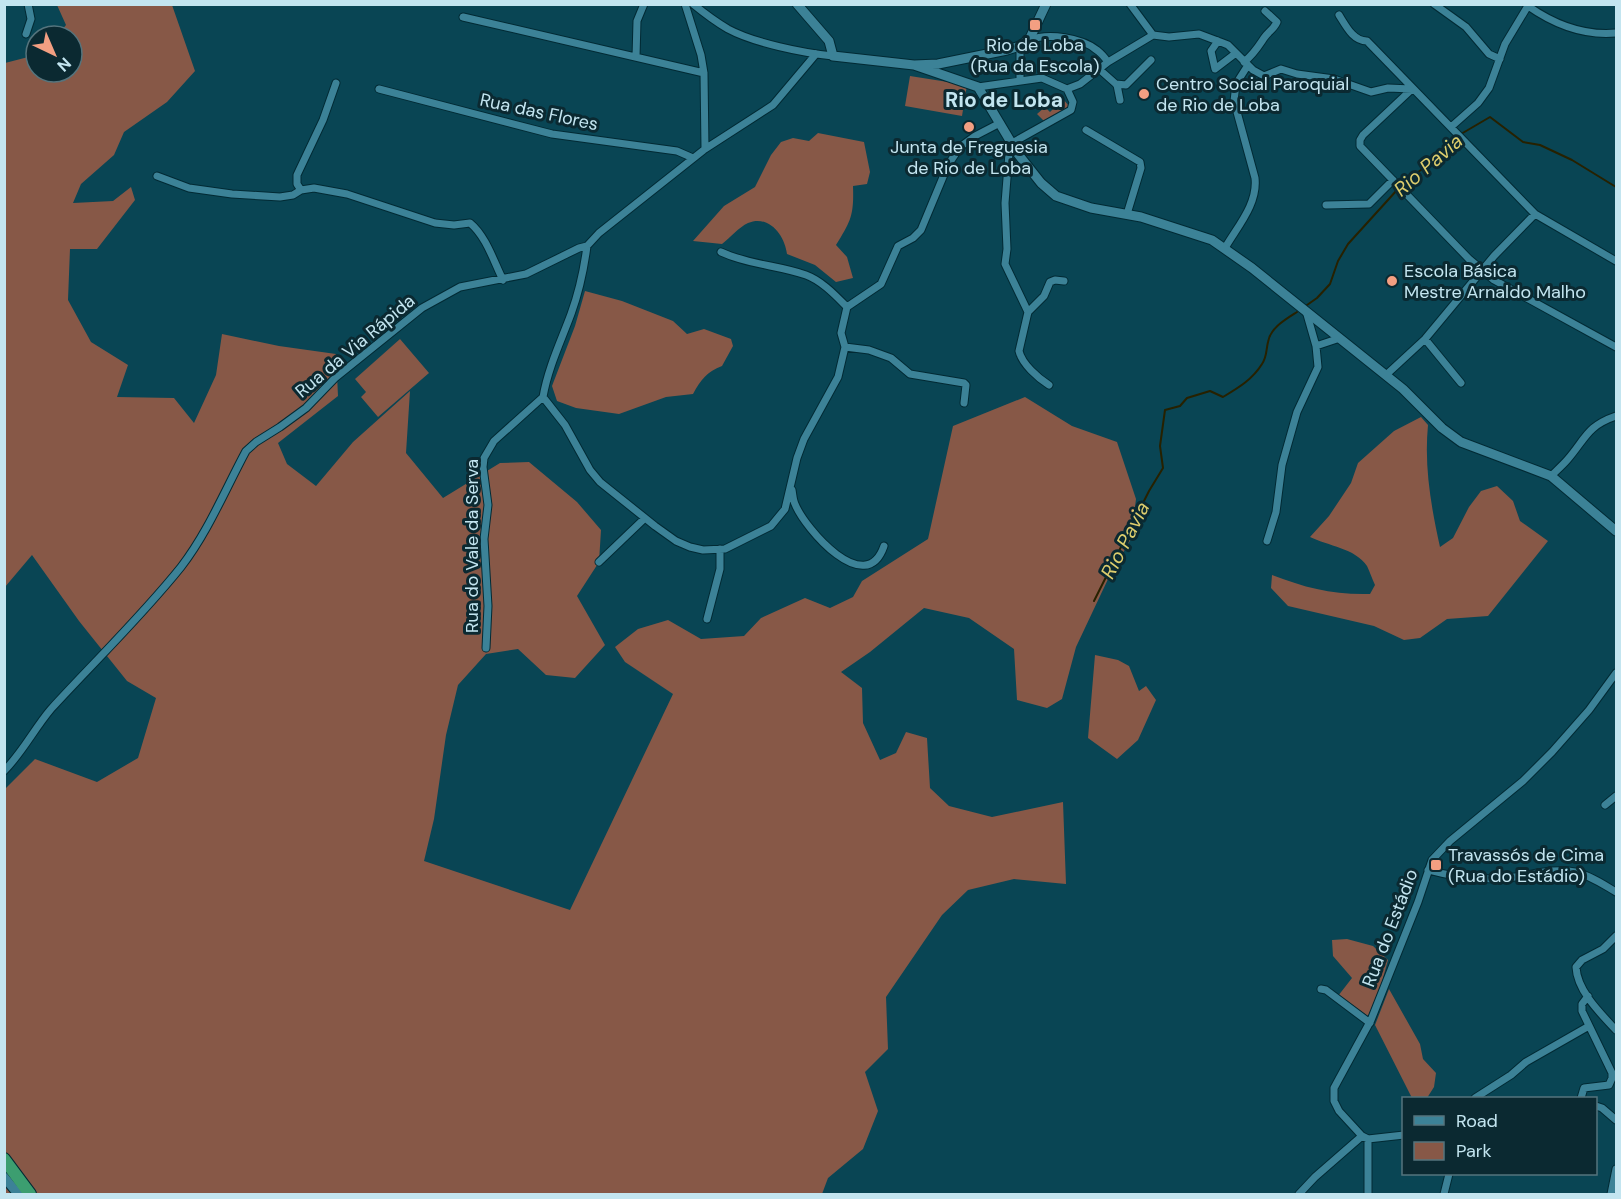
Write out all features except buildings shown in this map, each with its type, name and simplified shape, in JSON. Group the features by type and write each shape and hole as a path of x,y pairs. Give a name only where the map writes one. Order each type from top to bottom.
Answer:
{"highway":[{"path":"4,1159 30,1194"}],"street":[{"path":"28,4 31,19 29,24"},
{"path":"636,57 637,21 644,4"},
{"path":"685,4 704,73 705,149"},
{"path":"693,4 727,28 745,37 816,54 938,68 978,87 1042,78 1067,89 1077,86 1108,62 1153,34"},
{"path":"797,4 829,41 833,56"},
{"path":"1020,80 1023,43 1034,32 1046,4"},
{"path":"1130,4 1153,34 1169,37 1198,34 1218,41 1228,45 1260,75 1269,76 1281,69 1297,74 1334,79 1371,92 1389,88 1412,89"},
{"path":"1434,4 1466,27 1489,54 1500,59"},
{"path":"1453,130 1484,96 1496,73 1512,30 1528,5 1564,27 1590,32 1617,33"},
{"path":"1225,248 1252,203 1256,188 1234,100 1236,84 1246,63 1276,26 1276,22 1265,11"},
{"path":"1339,15 1354,36 1360,41 1367,41 1535,214 1617,261"},
{"path":"463,17 704,73"},
{"path":"938,68 1049,36 1087,44 1098,51 1108,62"},
{"path":"1218,41 1211,51 1215,69 1236,53"},
{"name":"Rua da Via Rápida","path":"4,771 18,757 50,711 182,566 206,528 246,451 256,442 280,428 306,408 335,378 422,308 460,287 526,274 587,246 599,233 693,158 773,105 816,54"},
{"path":"1116,84 1126,85 1151,60"},
{"path":"1099,69 1116,84 1120,100"},
{"path":"301,190 297,184 297,175 323,120 336,83"},
{"path":"978,87 1013,145 1041,183 1056,196 1091,208 1127,214 1203,236 1225,248 1386,375 1414,399 1442,428 1461,442 1551,476 1617,531"},
{"name":"Rua das Flores","path":"379,89 552,134 677,151 693,158"},
{"path":"1028,312 1005,264 1007,249 1005,203 1009,153 1013,145 1071,110 1073,102 1067,89"},
{"path":"1412,89 1359,140 1360,146 1468,259 1494,280 1617,347"},
{"path":"587,246 585,265 572,312 545,383 543,397 565,425 590,470 600,482 665,534 690,547 704,550 720,549 750,538 771,526 785,509 804,439 838,377 845,347 841,333 846,307 881,284 898,246 913,238 921,230 948,165 960,147 1000,123"},
{"path":"1086,130 1140,162 1141,168 1127,214"},
{"path":"157,176 189,188 224,194 280,196 314,188 347,194 447,225 471,223 480,235 503,280"},
{"path":"1326,205 1369,204 1393,180"},
{"path":"1386,375 1425,339 1482,270 1535,214"},
{"path":"721,252 739,260 807,276 819,282 846,307"},
{"path":"1049,385 1040,379 1020,356 1019,351 1028,312 1044,296 1050,282 1064,281"},
{"path":"1267,541 1276,512 1282,465 1294,423 1302,399 1318,367 1316,346 1306,311"},
{"path":"1316,346 1340,338"},
{"path":"1425,339 1461,383"},
{"path":"845,347 869,350 891,358 910,374 963,383 966,387 964,403"},
{"name":"Rua do Vale da Serva","path":"486,648 488,606 484,539 488,505 484,458 494,441 543,397"},
{"path":"1551,476 1568,459 1585,434 1597,424 1617,416"},
{"path":"791,488 795,505 806,521 829,548 849,562 856,566 867,566 879,557 884,546"},
{"path":"599,562 645,518"},
{"path":"707,619 720,568 720,549"},
{"name":"Rua do Estádio","path":"1365,1138 1339,1111 1334,1101 1334,1088 1370,1023 1436,854 1523,781 1552,752 1589,710 1617,673"},
{"path":"1605,805 1617,796"},
{"path":"1428,870 1450,876 1490,879 1545,872 1575,872 1594,879 1617,892"},
{"path":"1617,936 1603,949 1582,960 1576,967 1578,978 1588,996 1617,1030"},
{"path":"1321,989 1326,990 1370,1023"},
{"path":"1581,1097 1584,1088 1609,1085 1612,1078 1612,1073 1582,1011 1582,1004 1588,996"},
{"path":"1477,1097 1511,1076 1526,1062 1589,1026"},
{"path":"1597,1106 1617,1120"},
{"path":"1299,1194 1316,1177 1365,1138 1402,1135"},
{"path":"1365,1138 1368,1194"},
{"path":"1611,1194 1617,1169"},
{"path":"1444,1194 1449,1175"},
{"path":"4,1177 18,1194"}],"green space":[{"path":"57,5 172,5 195,71 167,102 124,132 114,155 81,184 73,203 113,201 131,187 135,200 97,249 70,249 68,300 91,342 128,365 117,397 174,398 194,423 216,375 222,334 279,346 336,354 338,396 278,443 287,464 316,486 353,442 410,391 406,453 443,498 500,463 529,462 577,502 601,530 599,562 577,596 605,645 575,678 546,675 518,649 486,654 458,685 446,735 434,819 424,861 570,910 673,694 625,662 615,647 638,629 668,620 701,639 744,636 761,618 805,598 830,608 853,597 862,581 928,539 953,426 1025,397 1072,426 1117,442 1136,499 1131,539 1109,577 1076,647 1062,699 1047,708 1017,700 1014,649 969,618 924,608 870,652 841,672 862,688 863,723 880,760 896,753 906,732 927,738 930,788 949,806 992,817 1063,802 1066,884 1014,879 968,890 942,915 886,997 888,1049 865,1072 878,1111 863,1149 828,1178 822,1194 5,1194 5,789 35,759 97,782 138,758 156,698 127,681 79,621 32,555 5,587 5,63 24,58 24,84 84,84 84,24 66,24"},
{"path":"910,76 967,85 962,116 905,106"},
{"path":"1063,99 1069,106 1066,111 1045,122 1037,114 1045,107 1050,112"},
{"path":"818,133 864,142 870,172 867,184 853,186 850,217 836,245 847,257 853,278 836,282 815,265 787,254 783,240 775,228 763,222 748,223 722,244 693,241 724,206 755,187 771,155 781,142 793,138 809,141"},
{"path":"585,291 622,301 673,321 687,334 704,329 731,339 733,346 722,366 705,377 693,394 666,397 619,414 576,408 557,401 552,386 575,326"},
{"path":"400,339 429,373 378,417 361,397 366,392 355,379"},
{"path":"1421,417 1428,425 1429,486 1440,547 1453,538 1469,507 1481,491 1497,486 1513,501 1520,521 1548,541 1488,616 1447,619 1420,638 1404,640 1374,626 1288,606 1271,588 1272,575 1320,590 1370,594 1375,585 1362,560 1348,551 1310,537 1329,516 1351,483 1358,463 1394,431"},
{"path":"1095,655 1118,660 1129,666 1139,691 1146,686 1156,700 1138,740 1117,759 1088,738"},
{"path":"1347,939 1373,946 1388,960 1378,996 1368,1016 1338,996 1352,978 1333,956 1332,940"},
{"path":"1389,989 1420,1044 1423,1059 1436,1073 1434,1087 1428,1097 1411,1097 1375,1025"}],"waterway":[{"name":"Rio Pavia","path":"1461,134 1490,117 1523,142 1540,145 1572,160 1616,187"},
{"name":"Rio Pavia","path":"1307,305 1330,284 1338,261 1348,244 1407,179 1421,170 1457,137"},
{"name":"Rio Pavia","path":"1094,601 1149,491 1163,468 1160,446 1165,410 1180,406 1187,398 1210,391 1223,397 1244,383 1254,375 1264,361 1272,332 1279,324 1297,312"}],"place":[{"name":"Rio de Loba (Rua da Escola)","path":"1035,25"},
{"name":"Centro Social Paroquial de Rio de Loba","path":"1144,94"},
{"name":"Junta de Freguesia de Rio de Loba","path":"969,127"},
{"name":"Escola Básica Mestre Arnaldo Malho","path":"1392,281"},
{"name":"Travassós de Cima (Rua do Estádio)","path":"1436,865"}],"district":[{"name":"Rio de Loba","path":"1004,100"}]}
